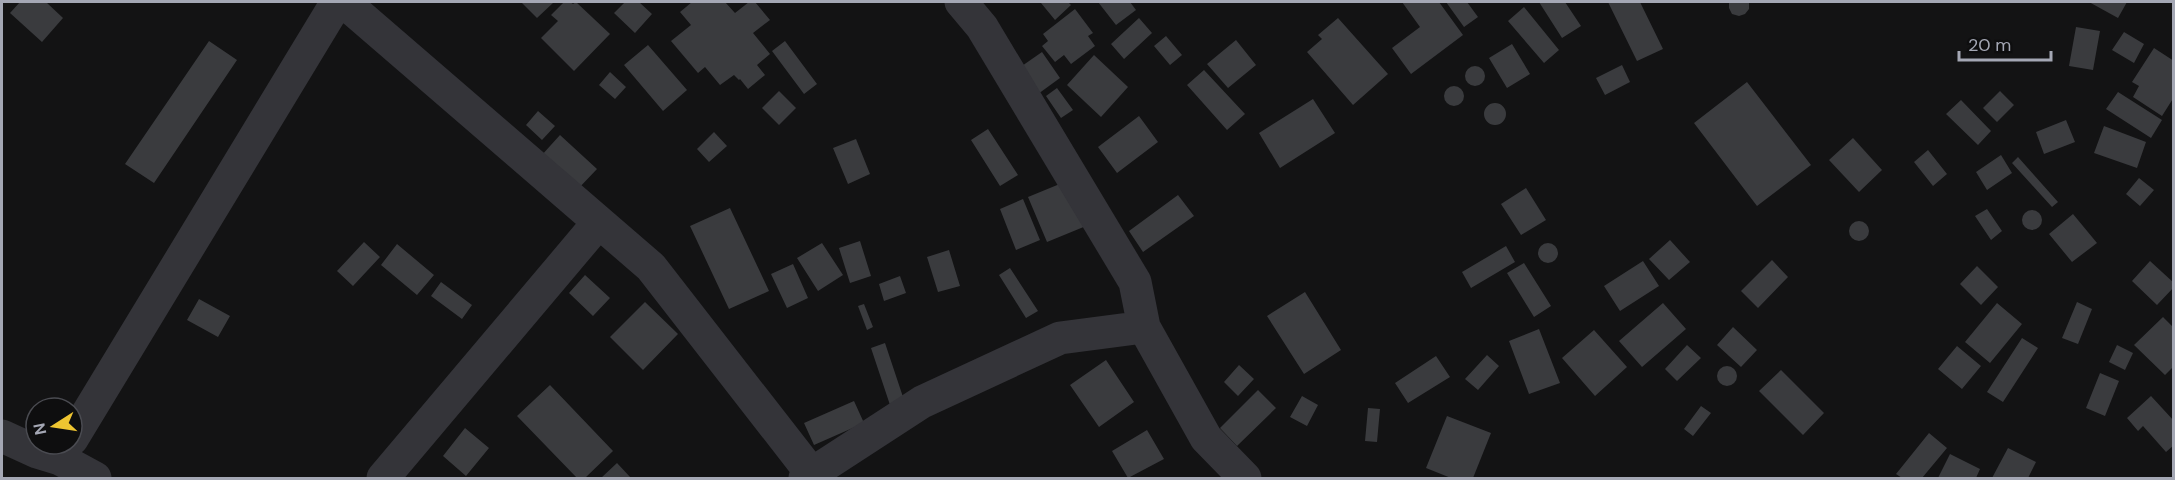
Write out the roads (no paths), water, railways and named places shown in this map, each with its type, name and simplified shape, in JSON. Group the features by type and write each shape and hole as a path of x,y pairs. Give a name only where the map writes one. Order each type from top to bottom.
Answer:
{"street":[{"path":"84,419 338,2"},
{"path":"344,2 651,267 809,476 922,402 1060,338 1144,327"},
{"path":"961,2 982,27 1135,282 1144,327 1206,438 1245,478"},
{"path":"383,478 599,222"},
{"path":"2,436 24,446"},
{"path":"63,456 95,478"}]}
